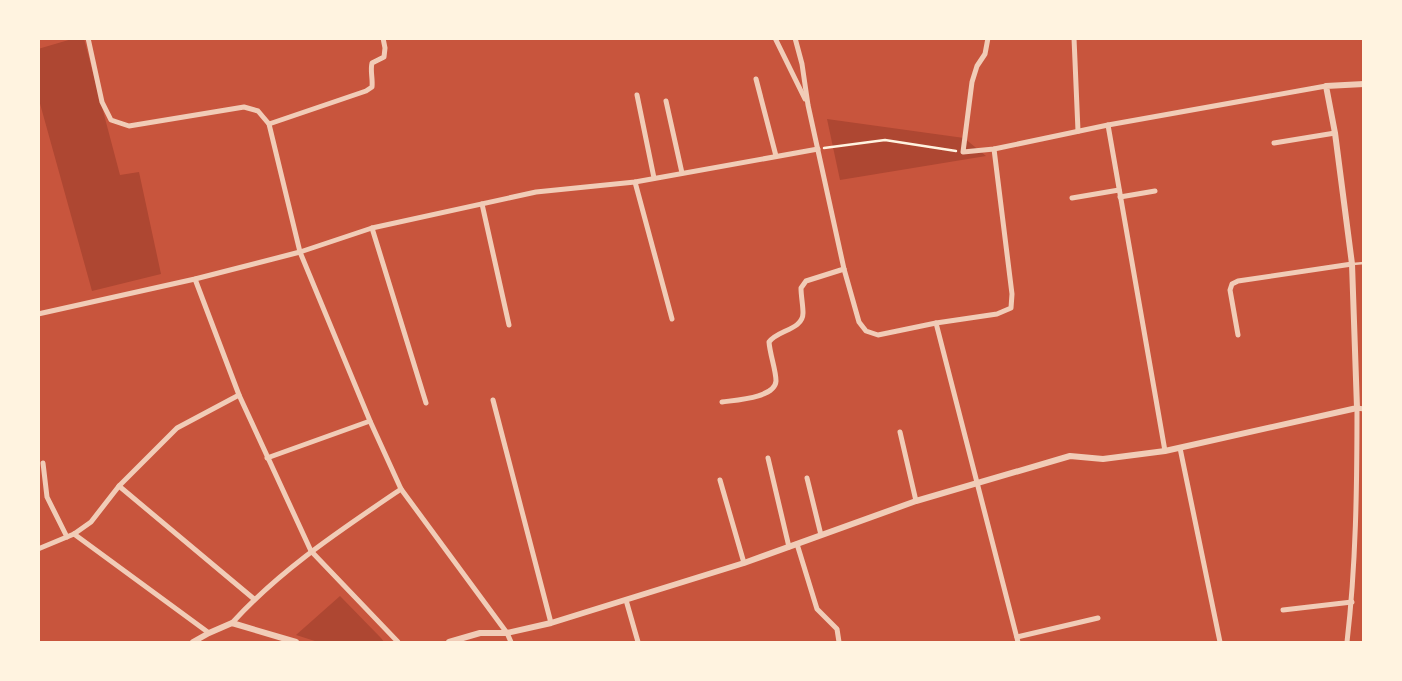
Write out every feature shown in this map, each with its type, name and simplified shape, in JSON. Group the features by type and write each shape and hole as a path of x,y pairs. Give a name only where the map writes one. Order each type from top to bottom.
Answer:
{"street":[{"path":"88,38 102,102 111,120 129,126 244,107 258,111 269,124 300,252 401,489 511,642"},
{"path":"269,124 372,87 370,69 372,63 384,57 383,38"},
{"path":"775,38 808,105"},
{"path":"795,38 844,269 859,322 866,331 878,335 998,314 1011,308 1012,294 994,149"},
{"path":"988,38 985,54 977,66 972,82 963,152 994,149 1108,125 1326,86 1363,84"},
{"path":"1074,38 1078,131"},
{"path":"756,79 776,156"},
{"path":"1326,86 1335,133 1352,264 1360,409 1360,502 1347,642"},
{"path":"637,95 654,178"},
{"path":"666,101 682,173"},
{"path":"1108,125 1165,451"},
{"path":"1274,144 1335,133"},
{"path":"38,313 195,279 300,252 372,228 536,192 635,182 818,149"},
{"path":"635,182 672,319"},
{"path":"1072,198 1155,191"},
{"path":"482,204 509,325"},
{"path":"372,228 426,403"},
{"path":"1238,335 1230,290 1232,284 1352,264"},
{"path":"722,402 767,394 774,389 776,382 769,342 774,335 801,322 801,288 806,281 844,269"},
{"path":"195,279 239,395 311,551 398,642"},
{"path":"936,323 1017,640 1098,618"},
{"path":"38,549 71,535 91,522 119,486 177,428 239,395"},
{"path":"492,400 551,623"},
{"path":"449,642 480,634 507,633 551,623 744,563 916,501 1070,456 1103,459 1165,451 1360,409"},
{"path":"267,458 370,421"},
{"path":"900,432 916,501"},
{"path":"1180,448 1220,642"},
{"path":"768,458 789,547"},
{"path":"43,463 47,497 71,535 209,633"},
{"path":"807,478 821,536"},
{"path":"720,480 744,563"},
{"path":"119,486 254,599"},
{"path":"193,642 232,623 254,599 311,551 401,489"},
{"path":"797,544 817,609 837,629 839,642"},
{"path":"626,600 638,642"},
{"path":"1283,610 1352,602"},
{"path":"232,623 277,639 296,642"}],"lane":[{"path":"1352,264 1363,263"}],"path":[{"path":"818,149 885,140 963,152"}],"shaded area":[{"path":"72,39 84,39 120,175 139,172 161,274 92,291 39,100 38,49"},
{"path":"827,119 964,138 986,156 840,180"},
{"path":"340,596 384,642 318,642 296,635"}]}
